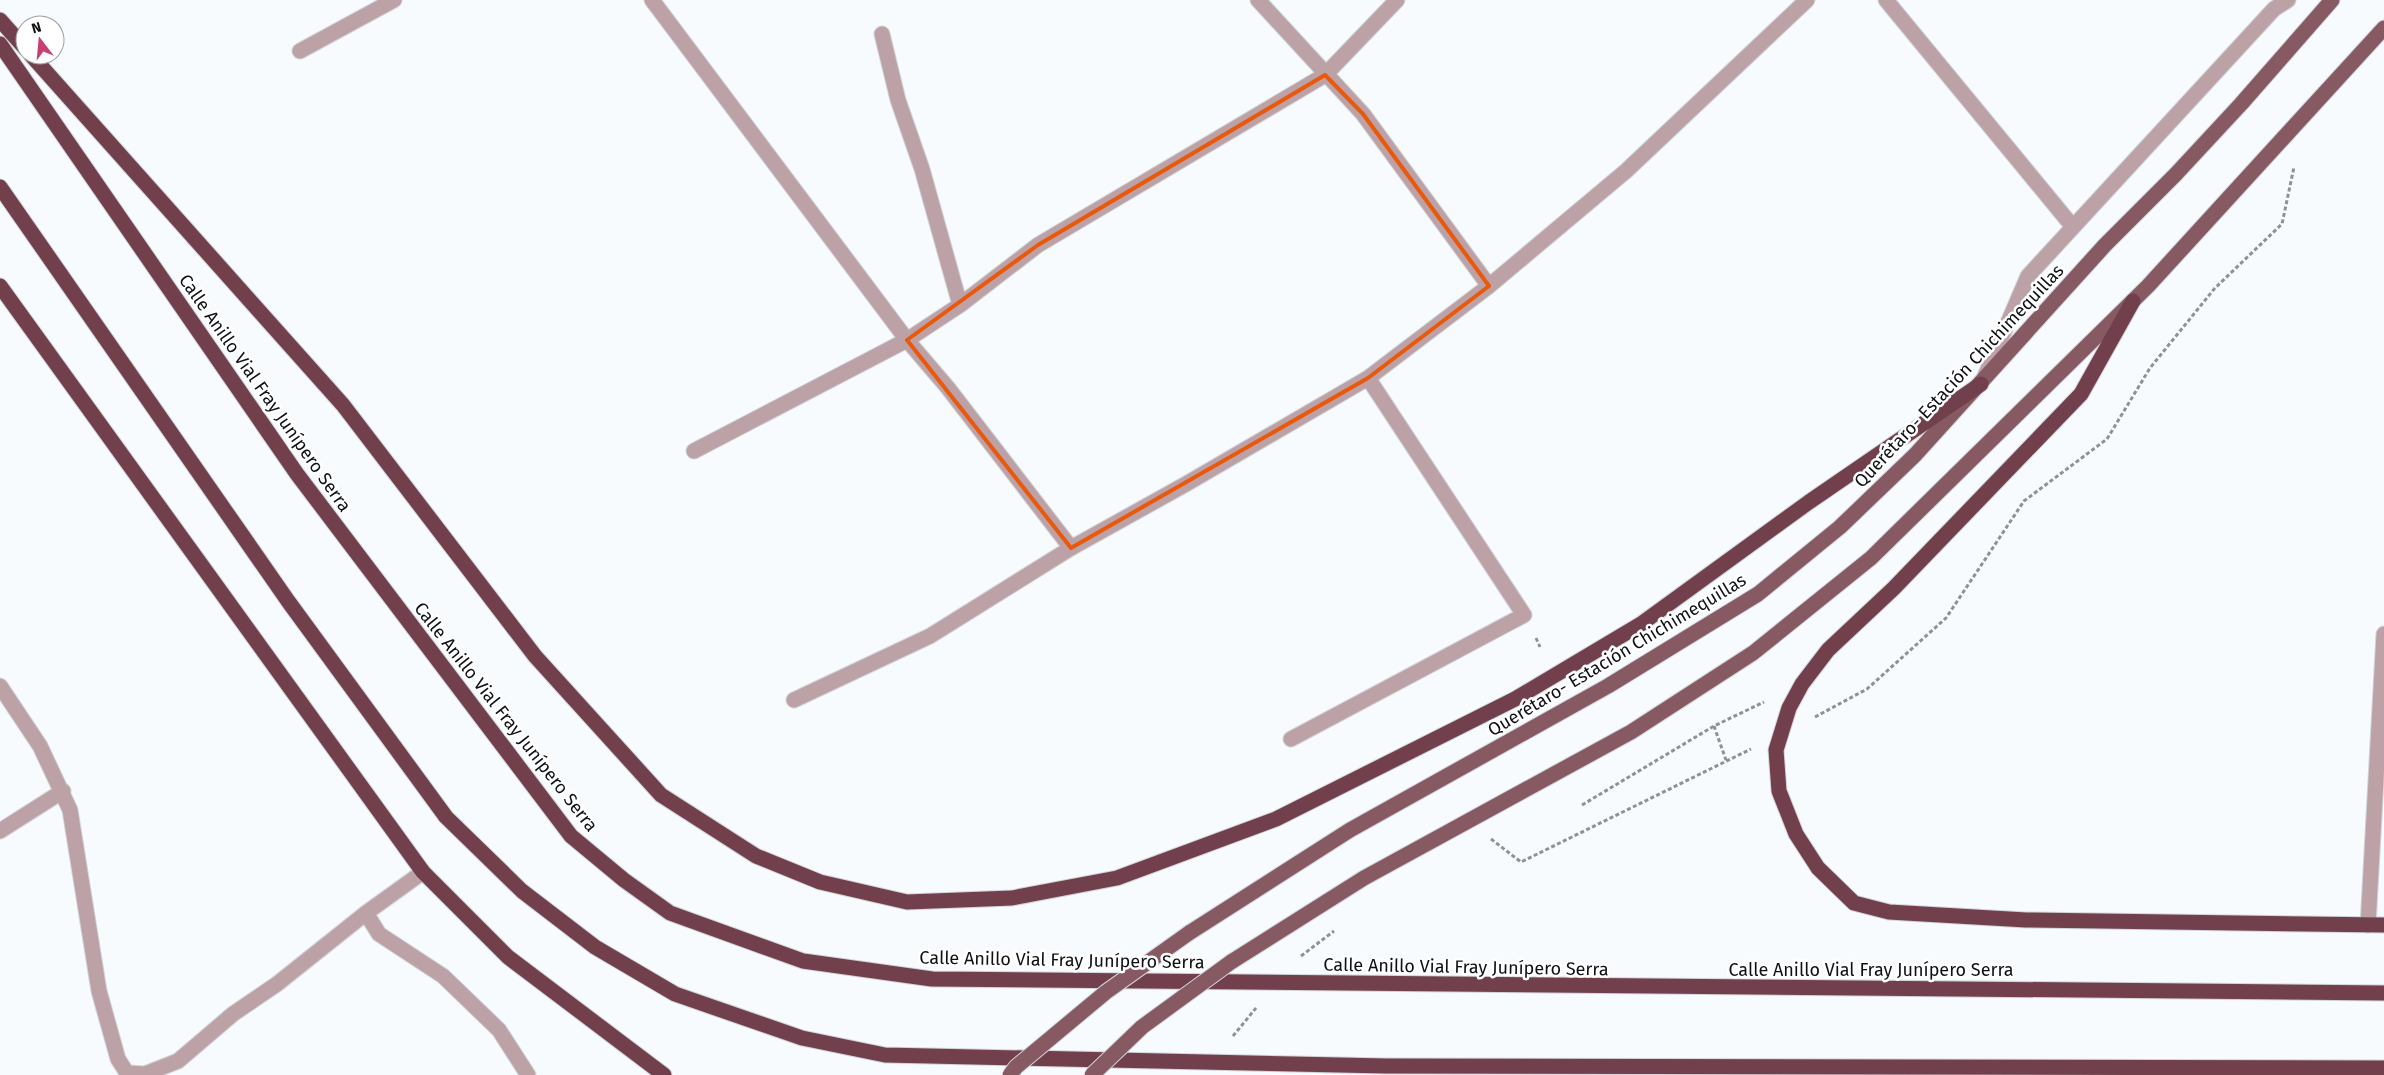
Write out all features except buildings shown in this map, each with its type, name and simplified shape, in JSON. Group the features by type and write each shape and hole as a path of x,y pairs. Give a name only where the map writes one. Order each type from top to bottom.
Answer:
{"highway":[{"path":"0,20 15,37"},
{"name":"Calle Anillo Vial Fray Junípero Serra","path":"0,44 297,474 571,836 624,880 670,912 802,961 932,979 2384,993"},
{"path":"41,65 343,405 536,656 661,795 756,856 820,882 908,902 1012,898 1117,878 1276,819 1515,699 1641,624 1810,502 1981,384"},
{"path":"0,187 288,601 446,816 522,891 595,947 675,994 802,1038 885,1054 1396,1066 2384,1068"},
{"path":"0,286 423,872 508,956 664,1075"},
{"path":"2133,301 2080,394 1894,588 1828,650 1802,684 1789,708 1776,750 1779,791 1796,834 1818,868 1854,903 1889,912 2017,919 2384,925"}],"main road":[{"name":"Querétaro- Estación Chichimequillas","path":"1010,1075 1016,1067 1106,992 1189,933 1350,830 1608,686 1758,594 1840,527 1915,455 2105,246 2241,104 2332,0"},
{"path":"1092,1075 1142,1027 1231,962 1364,878 1631,732 1753,653 1871,558 2133,301 2384,28"}],"street":[{"path":"300,51 394,0"},
{"path":"652,0 907,340 948,388 1071,548"},
{"path":"1258,0 1325,75 1363,114 1490,286"},
{"path":"694,451 907,340 960,305 1038,245 1325,75 1397,0"},
{"path":"794,700 930,636 1071,548 1203,475 1368,378 1490,286 1626,171 1807,0"},
{"path":"1886,0 2073,227"},
{"path":"1981,384 2028,276 2274,9 2288,0"},
{"path":"882,34 896,93 914,141 960,305"},
{"path":"1291,739 1524,615 1368,378"},
{"path":"2368,926 2384,634"},
{"path":"0,686 40,746 63,791 70,810 99,991 118,1059 127,1073 145,1074 178,1060 233,1014 277,984 366,913 423,872"},
{"path":"0,831 63,791"},
{"path":"366,913 379,934 443,976 499,1030 528,1075"}],"path":[{"path":"1582,805 1714,726 1802,684"},
{"path":"1714,726 1726,760"}],"highlighted area":[{"path":"1325,75 1363,114 1489,286 1368,378 1071,548 907,340 1038,245"}]}
